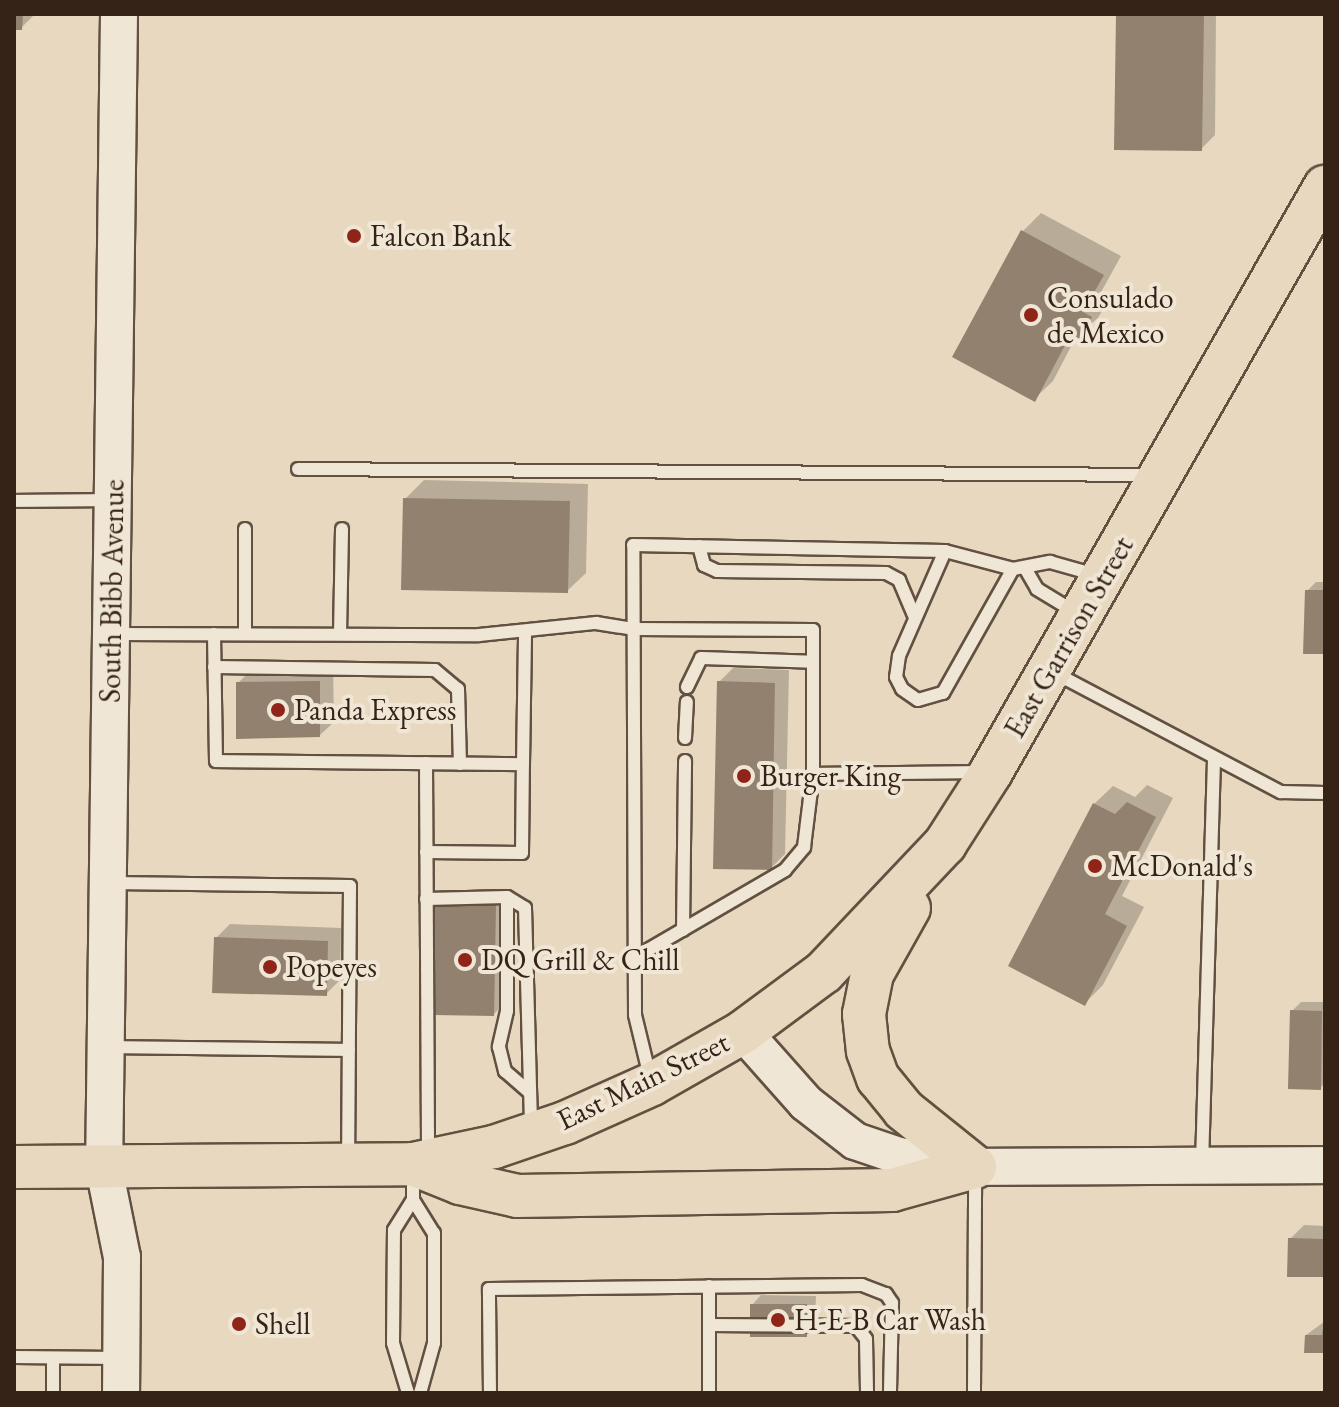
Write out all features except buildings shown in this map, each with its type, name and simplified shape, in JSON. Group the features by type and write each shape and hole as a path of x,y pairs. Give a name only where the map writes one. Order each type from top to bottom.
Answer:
{"main road":[{"name":"South Bibb Avenue","path":"119,14 104,1168 122,1257 121,1393"},
{"name":"East Garrison Street","path":"743,1032 824,972 945,844 1050,670 1325,187"},
{"path":"945,844 872,974 864,1014 878,1078 904,1110 975,1167"},
{"name":"East Main Street","path":"14,1167 348,1164 418,1175 531,1135 652,1084 743,1032 806,1103 855,1141 899,1156 975,1167 1325,1165"},
{"path":"418,1175 517,1196 892,1190 975,1167"}],"lane":[{"path":"298,469 1162,475"},
{"path":"14,501 113,500"},
{"path":"245,529 245,634"},
{"path":"340,634 342,529"},
{"path":"652,1084 635,1015 633,545 945,551 1019,568 1050,562 1103,576"},
{"path":"699,546 704,565 717,571 886,573 899,580 914,616"},
{"path":"945,551 914,616 896,677 902,689 918,700 943,693 1019,568"},
{"path":"1019,568 1037,589 1081,616"},
{"path":"112,634 525,631 596,623 634,629 813,630 813,774 811,820 804,847 785,870 634,958"},
{"path":"426,852 522,853 525,631"},
{"path":"214,634 216,761 523,764"},
{"path":"687,687 701,658 813,662"},
{"path":"214,667 435,670 458,689 460,764"},
{"path":"1050,670 1214,760 1281,792 1325,793"},
{"path":"685,738 687,702"},
{"path":"1202,1164 1214,760"},
{"path":"683,930 685,761"},
{"path":"420,1393 434,1343 434,1233 418,1175 426,899 426,763"},
{"path":"813,774 991,772"},
{"path":"109,883 350,886 348,1164"},
{"path":"426,899 507,897 525,908 531,1135"},
{"path":"507,897 507,1011 499,1047 505,1071 530,1093"},
{"path":"106,1047 349,1050"},
{"path":"974,1393 975,1167"},
{"path":"408,1393 393,1343 394,1230 418,1175"},
{"path":"709,1286 709,1393"},
{"path":"490,1393 489,1289 709,1286 872,1286 892,1303 890,1393"},
{"path":"709,1325 856,1326 866,1339 867,1393"},
{"path":"14,1357 122,1358"},
{"path":"53,1358 53,1393"}],"place":[{"name":"Falcon Bank","path":"354,236"},
{"name":"Consulado de Mexico","path":"1031,315"},
{"name":"Panda Express","path":"278,710"},
{"name":"Burger King","path":"744,776"},
{"name":"McDonald's","path":"1095,866"},
{"name":"DQ Grill & Chill","path":"465,960"},
{"name":"Popeyes","path":"270,967"},
{"name":"H-E-B Car Wash","path":"778,1320"},
{"name":"Shell","path":"239,1324"}]}
